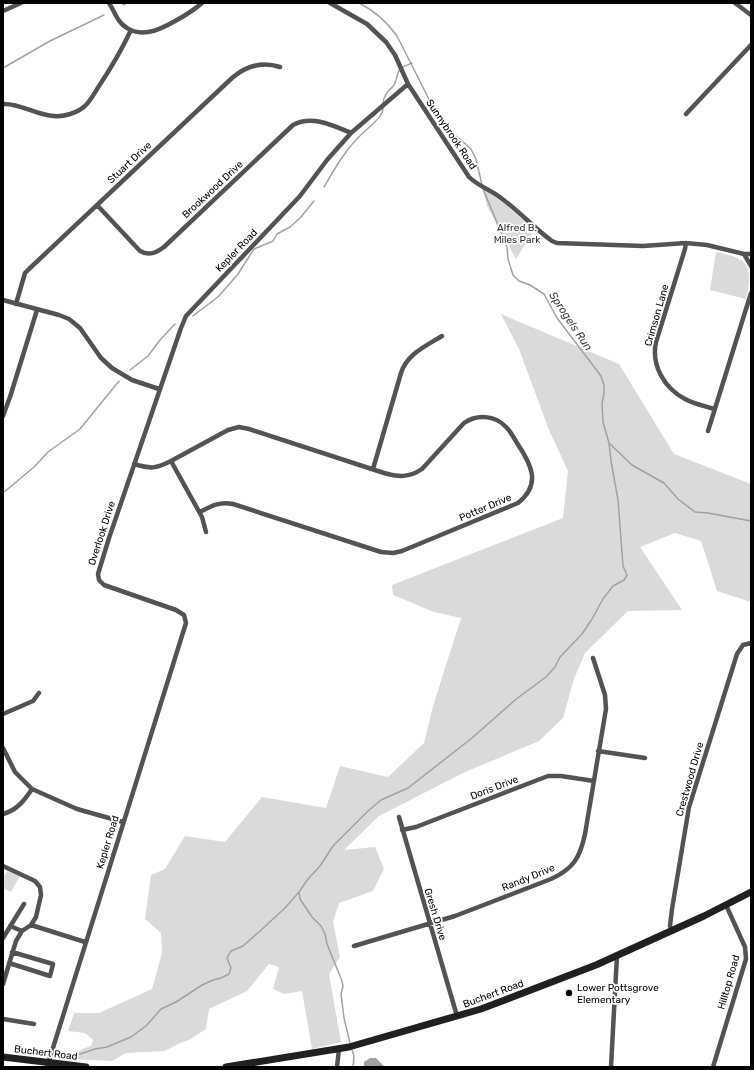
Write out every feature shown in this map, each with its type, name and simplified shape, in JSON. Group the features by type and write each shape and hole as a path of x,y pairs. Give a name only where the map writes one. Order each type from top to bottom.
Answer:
{"street":[{"path":"3,11 21,3"},
{"path":"109,3 119,20 131,30 140,32 153,31 192,12 202,3"},
{"name":"Sunnybrook Road","path":"330,3 358,18 378,33 390,47 408,84 466,172 477,184 489,190 512,207 548,238 555,242 643,246 686,242 707,245 744,254 751,254"},
{"path":"735,3 751,15"},
{"path":"3,104 13,105 52,116 68,114 85,106 123,47 131,30"},
{"path":"686,114 751,45"},
{"name":"Stuart Drive","path":"16,304 25,273 240,72 248,67 260,64 274,65 280,68"},
{"name":"Kepler Road","path":"134,464 159,389 186,316 300,196 327,160 351,133 408,84"},
{"name":"Brookwood Drive","path":"97,205 140,251 147,254 154,253 161,249 293,126 301,122 311,120 351,133"},
{"name":"Crimson Lane","path":"686,242 686,249 656,342 654,352 655,360 661,376 681,397 714,409"},
{"path":"744,254 751,266"},
{"path":"708,431 751,293"},
{"path":"3,300 59,315 71,321 85,334 101,358 112,368 132,380 159,389"},
{"path":"3,416 37,310"},
{"path":"373,469 405,363 412,355 442,336"},
{"name":"Potter Drive","path":"134,464 152,468 159,467 224,431 239,427 395,476 405,476 413,474 424,466 464,423 472,418 484,417 492,418 508,429 529,461 532,470 530,489 524,498 514,505 402,552 381,552 233,504 216,504 200,512"},
{"path":"171,461 200,512 206,532"},
{"name":"Overlook Drive","path":"134,464 103,556 98,578 102,584 110,588 176,610 184,615 186,623"},
{"name":"Kepler Road","path":"48,1065 186,623"},
{"name":"Crestwood Drive","path":"672,930 670,920 689,807 737,654 743,645 751,644"},
{"name":"Randy Drive","path":"354,946 455,916 551,879 560,875 577,859 581,850 594,781 606,701 593,658"},
{"path":"3,714 33,702 39,693"},
{"path":"3,748 15,772 32,789 77,808 123,822"},
{"path":"598,750 645,758"},
{"name":"Doris Drive","path":"402,830 416,827 552,775 594,781"},
{"path":"3,814 16,808 32,789"},
{"name":"Gresh Drive","path":"399,817 457,1016"},
{"path":"3,866 32,878 40,887 41,895 40,905 36,917 31,925 22,931 16,941 3,984"},
{"name":"Buchert Road","path":"226,1067 339,1049 489,1006 617,956 751,892"},
{"path":"3,938 24,904"},
{"name":"Hilltop Road","path":"713,1067 746,959 745,947 726,905"},
{"path":"31,925 86,942"},
{"path":"10,926 22,931"},
{"path":"9,963 50,976 53,964 12,952"},
{"path":"611,1067 617,956"},
{"path":"3,1019 34,1024"},
{"path":"338,1067 339,1049"},
{"name":"Buchert Road","path":"3,1057 48,1065 86,1067"}],"green space":[{"name":"Alfred B. Miles Park","path":"483,189 503,202 534,230 516,259 487,206"},
{"path":"716,252 735,257 746,265 749,278 746,299 710,290"},
{"path":"501,314 619,364 674,454 751,484 751,602 717,591 701,541 675,533 640,547 682,610 628,611 585,653 574,679 563,718 539,741 463,773 379,816 344,850 375,847 384,869 373,891 339,903 333,922 340,957 329,974 341,1042 312,1049 302,991 284,994 273,989 279,967 269,964 247,991 209,1009 206,1029 189,1040 165,1051 126,1053 112,1061 72,1059 82,1049 91,1046 93,1040 85,1033 68,1031 74,1013 99,1013 152,989 162,953 161,933 145,919 151,875 165,869 185,836 225,842 262,797 326,808 340,766 388,777 424,743 433,706 461,618 434,612 393,595 392,585 563,518 568,471 549,430 519,349"},
{"path":"7,871 20,876 11,892 3,888 3,878"}],"shaded area":[{"path":"370,1058 376,1058 385,1067 364,1067 364,1062"}],"waterway":[{"path":"123,5 127,3"},
{"name":"Sprogels Run","path":"359,3 380,17 397,36 439,119 449,131 471,149 476,159 482,185"},
{"path":"3,68 50,41 104,15"},
{"path":"383,104 385,96 394,85 400,69 412,63"},
{"path":"324,187 347,151 379,118 383,108"},
{"name":"Sprogels Run","path":"483,189 507,247 508,259 513,275 519,281 530,285 544,294 557,318 601,376 604,385 602,404 603,422 609,443 632,465 664,483 678,499 695,512 751,521"},
{"path":"193,316 219,296 238,274 254,249 273,241 277,234 290,227 300,218 314,201"},
{"path":"130,370 148,356 175,324"},
{"path":"3,493 34,467 48,452 80,429 119,381"},
{"path":"70,1055 77,1055 107,1047 131,1037 146,1026 161,1009 176,1002 202,985 229,974 231,968 227,958 231,951 243,946 285,908 320,866 333,846 368,811 381,800 408,788 472,738 515,700 546,677 555,667 560,657 582,634 603,599 613,586 624,580 627,575 623,566 618,500 609,443"},
{"path":"299,892 300,899 312,917 321,926 325,934 327,944 342,981 343,986 341,994 344,1018 350,1043"},
{"path":"352,1050 354,1056 353,1067"}],"place":[{"name":"Lower Pottsgrove Elementary","path":"569,993"}]}
